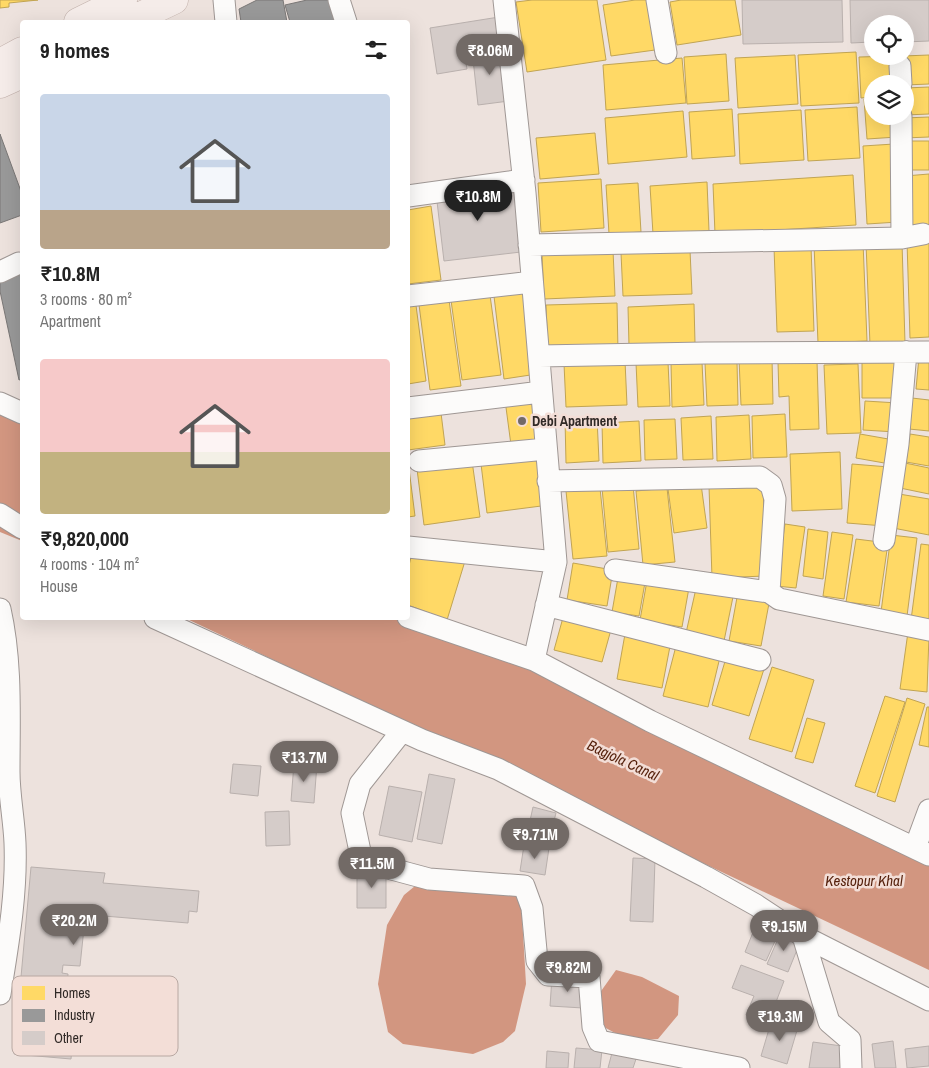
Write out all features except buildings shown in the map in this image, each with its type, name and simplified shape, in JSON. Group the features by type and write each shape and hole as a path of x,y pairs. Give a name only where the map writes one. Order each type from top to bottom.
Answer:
{"main road":[{"path":"82,20 123,0"},
{"path":"132,20 174,0"},
{"path":"0,63 20,52"},
{"path":"0,84 20,75"}],"street":[{"path":"224,0 226,20"},
{"path":"339,0 345,20"},
{"path":"504,0 524,180 556,562 534,660"},
{"path":"657,0 666,53"},
{"path":"902,125 902,238"},
{"path":"410,196 524,180"},
{"path":"529,245 902,238 923,234"},
{"path":"410,296 532,282"},
{"path":"539,356 715,352 929,352"},
{"path":"884,540 898,444 906,352"},
{"path":"410,408 541,392"},
{"path":"0,403 20,412"},
{"path":"419,461 546,449"},
{"path":"548,481 760,477 765,479 771,485 775,499 769,592"},
{"path":"0,514 20,527"},
{"path":"410,547 556,562"},
{"path":"615,570 769,592 779,599 929,630"},
{"path":"546,605 760,660"},
{"path":"0,609 5,629 10,702 9,774 15,844 15,896 0,994"},
{"path":"410,618 534,660 650,721 922,851 929,810"},
{"path":"159,620 402,731 498,769 706,876 756,905 803,936 929,1000"},
{"path":"402,731 360,784 352,813 362,861 429,878 524,886 532,908 537,961 548,975 589,977 593,1027 599,1040 739,1068"},
{"path":"803,936 830,1022 850,1040 852,1068"}],"water":[{"path":"0,405 20,414 20,540 0,532"},
{"name":"Kestopur Khal","path":"189,620 409,620 541,668 929,852 929,970"},
{"path":"431,873 510,885 521,899 526,984 515,1031 503,1042 473,1054 403,1044 388,1032 378,984 387,925 404,895"},
{"path":"616,970 642,977 679,996 678,1015 658,1039 630,1041 602,1026 599,994"}],"place":[{"name":"Debi Apartment","path":"522,421"}],"water label":[{"name":"Bagjola Canal","path":"623,760"}]}
